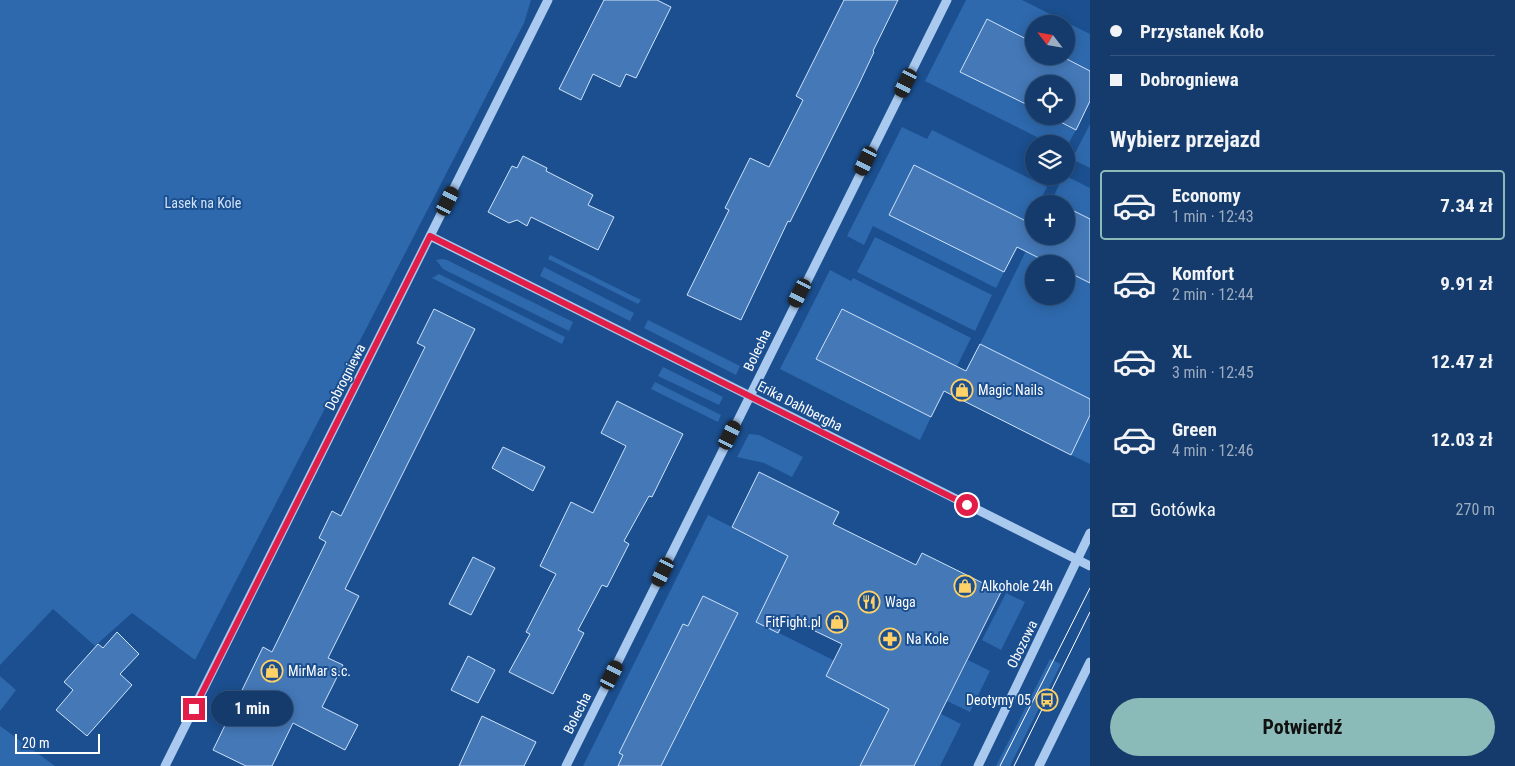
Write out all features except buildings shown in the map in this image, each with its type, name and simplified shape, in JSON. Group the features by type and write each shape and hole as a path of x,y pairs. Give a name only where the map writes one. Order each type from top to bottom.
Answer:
{"street":[{"name":"Dobrogniewa","path":"165,766 548,0"},
{"name":"Bolecha","path":"566,766 947,0"},
{"name":"Erika Dahlbergha","path":"430,236 1090,566"},
{"name":"Obozowa","path":"978,766 1090,533"},
{"path":"1039,766 1090,662"}],"green space":[{"name":"Lasek na Kole","path":"0,0 531,0 524,23 195,660 132,613 95,646 53,609 0,665"},
{"path":"966,0 1022,0 1052,15 1025,15 1025,38 987,19 961,71 1025,103 1025,125 1066,125 1076,130 1073,135 1033,135 925,81"},
{"path":"1075,26 1090,34 1090,71 1075,63"},
{"path":"1090,124 1090,168 1075,160 1075,153"},
{"path":"902,127 927,139 932,130 1025,176 1025,185 1043,185 1047,187 1043,195 1025,195 1025,220 914,165 889,215 1004,272 996,288 873,226 864,245 847,236"},
{"path":"1075,180 1090,188 1090,219 1075,212 1075,195 1054,195 1059,185 1075,185"},
{"path":"875,237 992,295 975,331 857,272"},
{"path":"1026,251 1034,255 1025,255 1025,305 1075,305 1075,276 1090,283 1090,399 980,344"},
{"path":"550,255 641,300 638,304 548,259"},
{"path":"442,259 573,322 569,331 443,269 436,260"},
{"path":"544,267 634,313 630,321 540,276"},
{"path":"830,270 851,281 853,278 971,338 957,366 841,309 816,359 931,417 920,440 780,369"},
{"path":"439,274 565,337 562,344 432,278"},
{"path":"648,320 740,366 736,375 644,328"},
{"path":"663,367 723,397 719,405 658,376"},
{"path":"655,382 721,415 718,422 651,389"},
{"path":"1090,415 1090,464 1071,455"},
{"path":"749,434 759,435 803,457 792,477 764,463 737,457"},
{"path":"708,515 811,567 779,633 961,724 940,766 583,766"},
{"path":"1006,593 1025,602 1001,650 982,640"},
{"path":"1050,659 1061,664 1010,766 996,766"},
{"path":"968,660 990,671 970,712 947,701"},
{"path":"0,676 16,690 0,711"},
{"path":"0,726 55,766 0,766"}],"tram line":[{"path":"1000,766 1090,588"},
{"path":"1014,766 1090,612"}],"place":[{"name":"Magic Nails","path":"962,390"},
{"name":"Alkohole 24h","path":"965,586"},
{"name":"Waga","path":"869,602"},
{"name":"FitFight.pl","path":"837,622"},
{"name":"Na Kole","path":"890,639"},
{"name":"MirMar s.c.","path":"272,671"},
{"name":"Deotymy 05","path":"1047,700"}],"route":[{"path":"194,709 430,236 967,505"}]}
